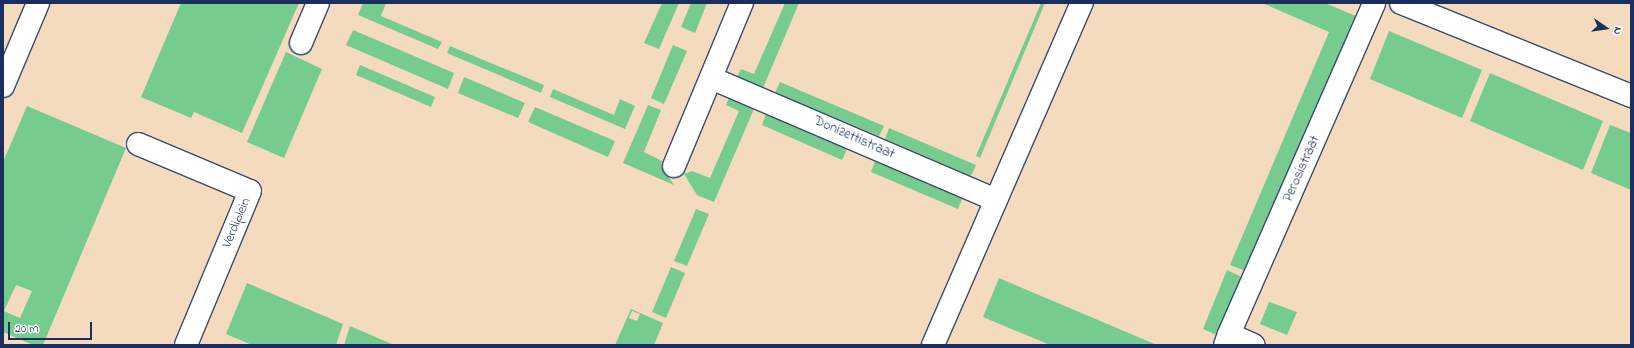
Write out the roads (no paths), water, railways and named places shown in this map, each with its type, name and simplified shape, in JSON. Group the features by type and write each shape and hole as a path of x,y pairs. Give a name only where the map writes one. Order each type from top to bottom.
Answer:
{"street":[{"path":"3,86 38,3"},
{"path":"301,43 318,3"},
{"path":"674,166 742,3"},
{"path":"933,345 1082,3"},
{"name":"Perosistraat","path":"1254,345 1227,340 1374,3"},
{"path":"1402,3 1631,96"},
{"name":"Donizettistraat","path":"711,78 996,200"},
{"name":"Verdiplein","path":"138,144 250,191 186,345"}]}
